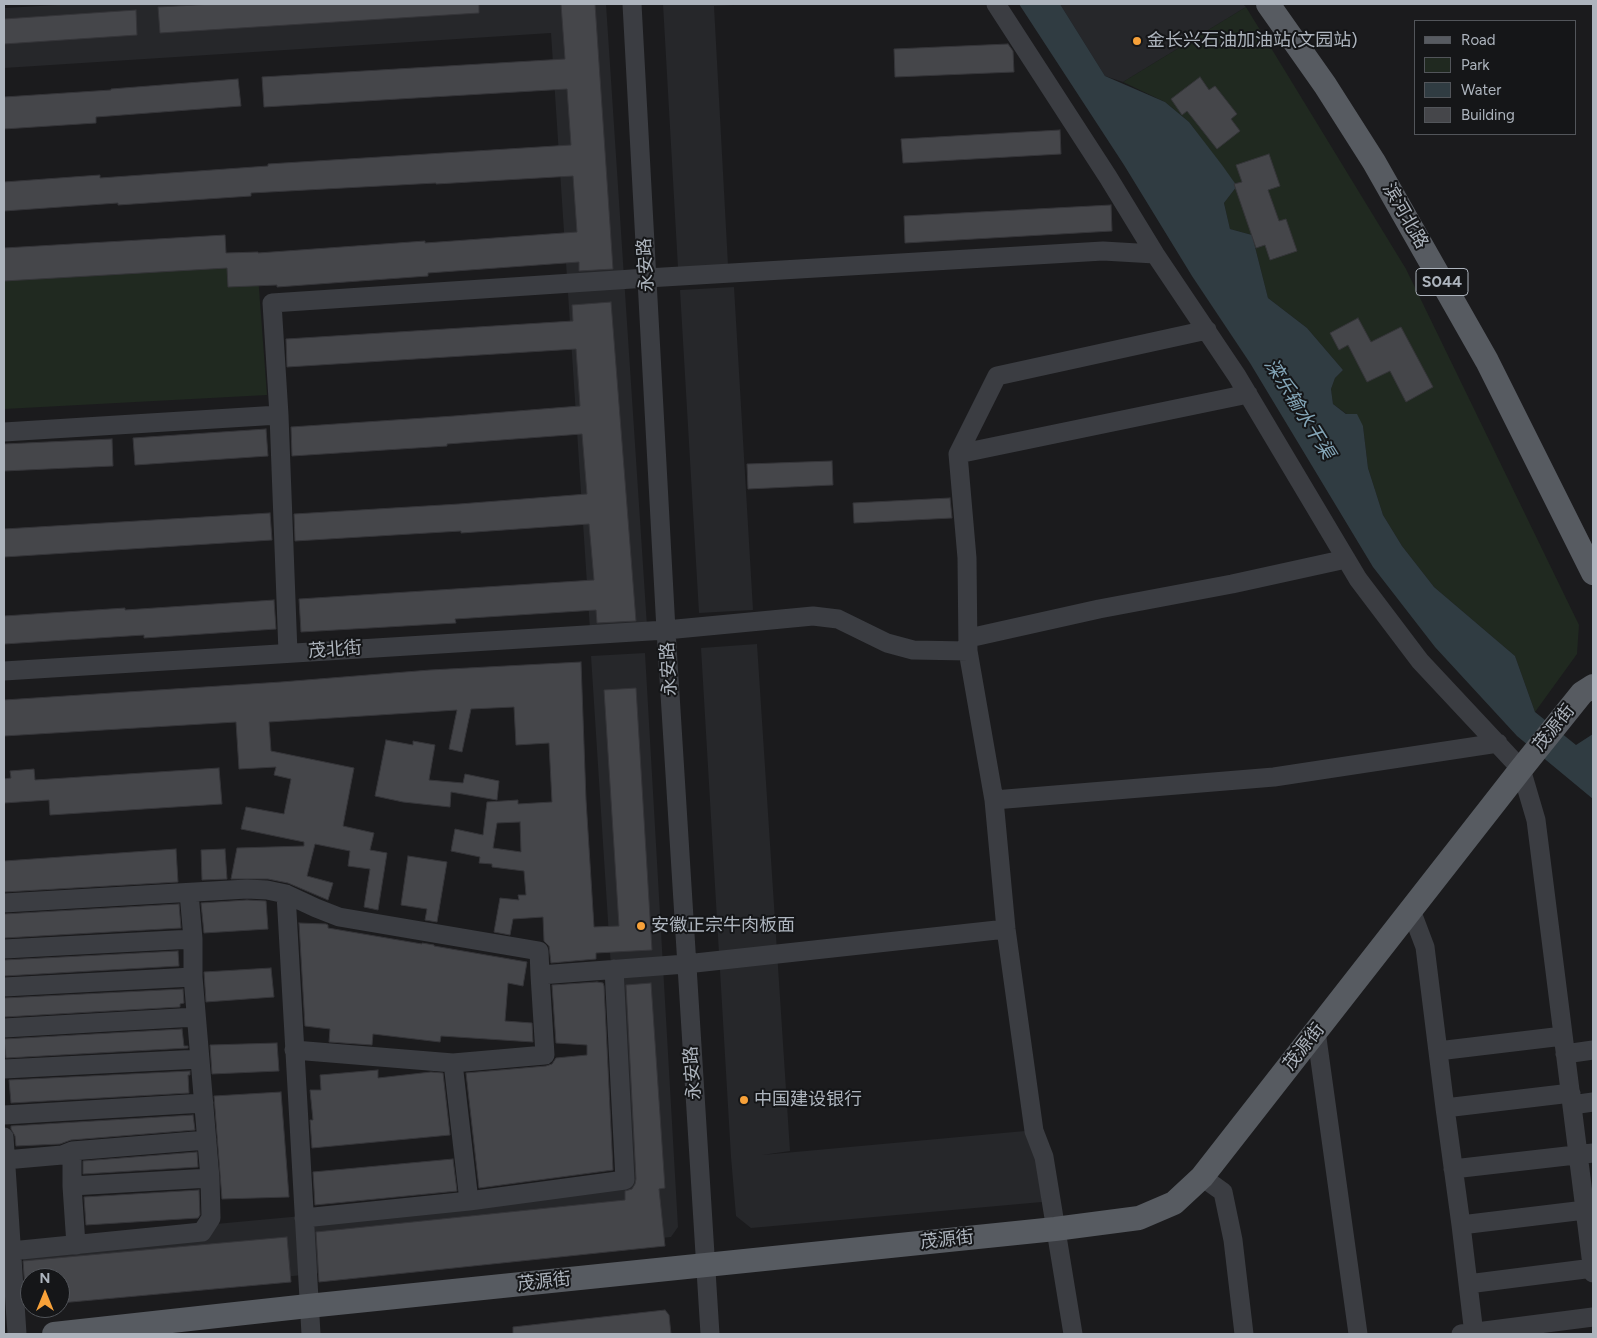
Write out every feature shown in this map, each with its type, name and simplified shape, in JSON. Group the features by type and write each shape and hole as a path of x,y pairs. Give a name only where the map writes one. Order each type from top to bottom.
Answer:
{"main road":[{"name":"滨河北路","path":"1268,4 1325,85 1379,170 1487,361 1591,566"},
{"name":"茂源街","path":"54,1334 1055,1229 1139,1218 1174,1203 1202,1177 1522,768 1582,693 1593,686"}],"street":[{"name":"永安路","path":"632,4 666,630 710,1334"},
{"path":"996,4 1108,177 1155,254 1248,394 1358,579 1420,660 1522,768 1536,820 1572,1099 1586,1154 1593,1273"},
{"path":"288,653 279,415 272,303 647,278 1103,251 1155,254"},
{"path":"1073,1334 1044,1157 1034,1131 1006,929 994,800 969,645 967,558 958,454 997,376 1207,330"},
{"path":"958,454 1248,394"},
{"path":"4,432 279,415"},
{"name":"茂北街","path":"4,671 666,630 813,616 838,619 887,642 913,650 969,645 1100,609 1232,584 1346,559"},
{"path":"994,800 1274,777 1498,743"},
{"path":"4,903 248,889 267,890 286,894 339,916 539,950 545,1055 453,1063 294,1050"},
{"path":"11,1251 202,1232 211,1218 210,1178 193,977 193,939 189,893"},
{"path":"286,894 311,1334"},
{"path":"1411,910 1425,947 1468,1284 1469,1334 1593,1317"},
{"path":"540,974 686,964 1006,929"},
{"path":"4,949 193,939"},
{"path":"304,1218 469,1201 625,1180 614,969"},
{"path":"4,987 193,977"},
{"path":"4,1028 196,1017"},
{"path":"1316,1031 1358,1334"},
{"path":"1438,1051 1564,1045 1593,1050"},
{"path":"4,1069 200,1059"},
{"path":"453,1063 469,1201"},
{"path":"1445,1108 1572,1099 1593,1102"},
{"path":"4,1115 204,1103"},
{"path":"4,1137 17,1334"},
{"path":"6,1160 62,1155 72,1151 207,1140"},
{"path":"72,1151 76,1245"},
{"path":"1453,1169 1586,1154"},
{"path":"1202,1177 1223,1192 1233,1240 1244,1334"},
{"path":"72,1186 210,1178"},
{"path":"1461,1225 1589,1210"},
{"path":"1468,1284 1593,1268"}],"shaded area":[{"path":"74,4 606,4 647,626 590,630 551,33 4,68 4,8"},
{"path":"663,4 754,4 714,6 728,265 678,268"},
{"name":"金长兴石油加油站(文园站)","path":"1060,4 1243,4 1246,7 1123,82 1105,76"},
{"path":"734,287 753,610 699,613 680,290"},
{"path":"757,644 790,1151 762,1155 1036,1130 1042,1202 751,1228 736,1216 701,648"},
{"path":"645,653 678,1227 671,1237 70,1299 70,1268 24,1268 22,1242 625,1186 591,656"}],"green space":[{"path":"1246,7 1406,269 1579,625 1577,654 1535,712 1515,656 1434,587 1402,546 1383,515 1368,468 1363,426 1333,404 1331,389 1335,378 1343,370 1307,328 1268,298 1252,235 1230,229 1224,203 1237,186 1189,122 1165,102 1123,82"},
{"path":"223,245 224,263 257,262 267,395 4,409 4,258"}],"water":[{"name":"滦乐输水干渠","path":"1019,4 1060,4 1105,76 1165,102 1189,122 1222,165 1237,186 1224,203 1230,229 1252,235 1268,298 1307,328 1343,370 1335,378 1331,389 1333,404 1346,414 1357,414 1363,426 1368,468 1383,515 1402,546 1434,587 1515,656 1535,712 1576,745 1593,734 1593,799 1517,736 1435,647 1373,567 1250,363 1192,276 1124,165"}],"building":[{"path":"214,4 479,4 479,13 160,33 158,7"},
{"path":"561,4 595,4 613,269 579,271 579,262 277,287 277,285 228,287 227,268 4,281 4,248 225,235 226,253 258,253 577,232 573,176 251,193 251,196 4,211 4,182 100,175 100,178 268,166 268,164 571,145 567,89 264,107 262,77 565,59"},
{"path":"136,10 137,35 4,44 4,19"},
{"path":"1008,44 1013,51 1014,72 895,77 894,49"},
{"path":"1200,77 1209,90 1215,86 1237,114 1231,119 1240,131 1217,149 1187,111 1182,115 1171,99"},
{"path":"238,79 241,106 96,117 96,123 4,129 4,97"},
{"path":"1060,130 1061,154 903,163 901,139"},
{"path":"1269,154 1280,186 1268,190 1279,221 1286,219 1297,251 1270,260 1265,245 1256,248 1234,184 1242,182 1236,165"},
{"path":"1111,205 1112,231 905,243 904,216"},
{"path":"611,302 636,621 597,623 596,610 455,619 456,623 301,632 299,599 594,580 589,524 461,533 461,531 295,541 294,514 587,494 582,434 447,444 447,446 292,456 291,427 580,406 576,349 287,367 286,339 573,321 572,305"},
{"path":"1358,318 1371,342 1401,327 1433,387 1406,402 1390,371 1367,382 1348,345 1339,350 1330,333"},
{"path":"266,429 268,456 135,465 133,438"},
{"path":"112,439 113,466 4,471 4,444"},
{"path":"832,461 833,485 748,489 747,464"},
{"path":"950,498 952,518 854,523 853,503"},
{"path":"270,513 272,540 4,557 4,529"},
{"path":"274,600 276,629 144,638 144,635 4,644 4,616"},
{"path":"581,662 586,800 594,927 619,926 604,690 636,688 652,950 596,953 596,959 551,963 549,946 544,941 543,917 513,919 510,935 494,932 500,898 519,900 518,895 526,895 524,871 492,867 492,864 479,863 480,857 451,851 455,829 483,835 487,802 518,800 518,804 552,802 549,743 516,745 514,707 471,709 462,752 449,749 457,710 269,722 271,751 354,768 343,826 374,833 370,850 387,853 378,910 364,907 370,869 348,866 350,851 315,844 307,876 333,883 328,900 288,883 268,879 231,879 237,848 304,846 304,842 241,829 246,807 284,814 291,779 274,775 276,767 239,769 236,722 4,736 4,700 281,682 430,670","holes":["520,822 521,852 493,848 497,823"]},
{"path":"386,740 413,745 413,741 435,745 429,780 463,783 465,774 499,781 497,800 451,792 450,807 403,802 375,796"},
{"path":"219,768 222,804 50,815 49,800 4,803 4,779 11,778 10,771 34,769 35,780"},
{"path":"176,849 178,882 4,892 4,861"},
{"path":"225,849 227,879 202,880 201,850"},
{"path":"408,856 447,862 437,922 425,920 427,909 401,905"},
{"path":"247,900 266,901 268,929 204,933 201,903"},
{"path":"179,904 181,928 4,938 4,914"},
{"path":"299,923 326,924 328,928 527,962 523,986 508,983 505,1021 532,1023 533,1042 441,1036 440,1042 373,1034 372,1045 329,1042 330,1029 305,1026"},
{"path":"178,951 179,966 4,976 4,960"},
{"path":"271,968 274,997 206,1002 204,972"},
{"path":"603,983 604,986 613,1170 479,1188 466,1073 546,1066 552,1064 556,1058 587,1055 587,1045 556,1043 552,985"},
{"path":"651,983 665,1188 659,1189 665,1246 319,1282 316,1232 625,1200 625,1191 632,1189 636,1179 626,985"},
{"path":"183,989 184,1003 180,1004 180,1007 4,1017 4,998"},
{"path":"182,1029 184,1046 188,1046 188,1048 6,1058 4,1039"},
{"path":"277,1043 279,1071 212,1074 210,1045"},
{"path":"378,1070 378,1078 431,1072 443,1073 450,1135 312,1148 310,1120 313,1120 310,1090 321,1090 320,1075"},
{"path":"190,1071 190,1075 188,1075 189,1093 11,1103 9,1080"},
{"path":"281,1092 289,1197 222,1199 214,1096"},
{"path":"193,1115 195,1130 71,1140 60,1144 16,1146 15,1136 11,1129 11,1126"},
{"path":"197,1152 198,1167 83,1174 83,1161"},
{"path":"453,1159 457,1191 315,1205 313,1172"},
{"path":"199,1190 200,1215 198,1218 86,1225 84,1197"},
{"path":"287,1237 291,1282 70,1302 70,1268 24,1268 23,1261"},
{"path":"665,1310 669,1315 671,1334 513,1334 513,1327"}],"place":[{"name":"金长兴石油加油站(文园站)","path":"1137,41"},
{"name":"安徽正宗牛肉板面","path":"641,926"},
{"name":"中国建设银行","path":"744,1100"}]}
